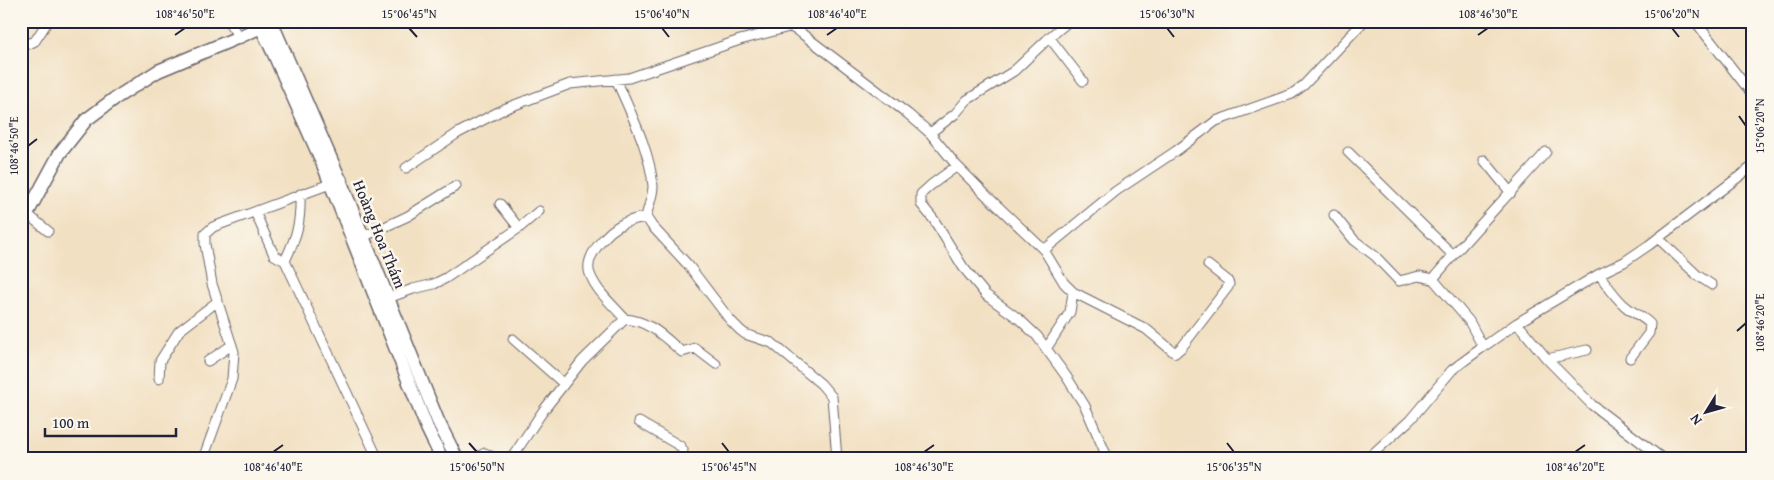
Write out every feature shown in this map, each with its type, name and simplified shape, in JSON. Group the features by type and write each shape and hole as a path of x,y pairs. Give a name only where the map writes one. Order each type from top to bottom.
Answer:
{"main road":[{"path":"24,219 60,153 86,120 114,99 158,71 239,37 266,22"},
{"name":"Hoàng Hoa Thám","path":"266,22 335,182 427,428 442,459"},
{"name":"Hoàng Hoa Thám","path":"335,182 363,237 438,421 458,459"}],"street":[{"path":"21,39 29,44 35,41 48,21"},
{"path":"228,21 239,37"},
{"path":"781,21 801,33 908,114 930,133 987,196 1044,250 1064,283 1073,292 1146,329 1175,352 1182,347 1228,287 1227,280 1208,265"},
{"path":"930,133 967,100 1014,71 1069,21"},
{"path":"1044,250 1116,191 1176,151 1216,120 1292,94 1304,85 1364,21"},
{"path":"1695,21 1753,95"},
{"path":"406,168 458,132 504,109 570,84 630,78 740,40 789,27"},
{"path":"1049,38 1083,82"},
{"path":"616,79 634,120 650,170 653,188 646,217 689,266 730,320 740,330 749,336 772,343 821,384 832,397 837,459"},
{"path":"1348,152 1452,255"},
{"path":"1433,279 1452,255 1511,193 1546,152"},
{"path":"1484,160 1511,193"},
{"path":"958,166 921,194 921,204 934,220 963,267 986,295 1019,319 1037,336 1085,406 1108,459"},
{"path":"1367,459 1410,420 1452,370 1517,323 1599,274 1624,262 1753,166"},
{"path":"203,459 232,379 234,352 212,284 205,234 213,227 335,182"},
{"path":"363,237 408,216 456,186"},
{"path":"286,261 297,235 301,216 300,194"},
{"path":"500,204 519,228"},
{"path":"388,298 434,284 446,278 519,228 539,211"},
{"path":"255,212 274,255 286,261 378,459"},
{"path":"1334,215 1354,240 1375,256 1400,281 1420,276 1433,279 1469,322 1483,347"},
{"path":"646,217 630,221 607,236 592,253 588,264 590,274 598,287 625,319 638,320 656,330 684,353 695,348 716,364"},
{"path":"24,219 48,231"},
{"path":"1658,238 1697,275 1712,285"},
{"path":"1599,274 1621,302 1650,324 1649,333 1630,358"},
{"path":"1046,349 1070,312 1073,292"},
{"path":"159,379 160,361 179,330 218,301"},
{"path":"511,459 543,411 582,361 625,319"},
{"path":"1517,323 1546,359 1592,405 1663,459"},
{"path":"513,339 564,384"},
{"path":"208,361 232,345"},
{"path":"1546,359 1587,350"},
{"path":"640,422 680,446 684,450 681,459"},
{"path":"474,459 485,453 496,459"}]}
